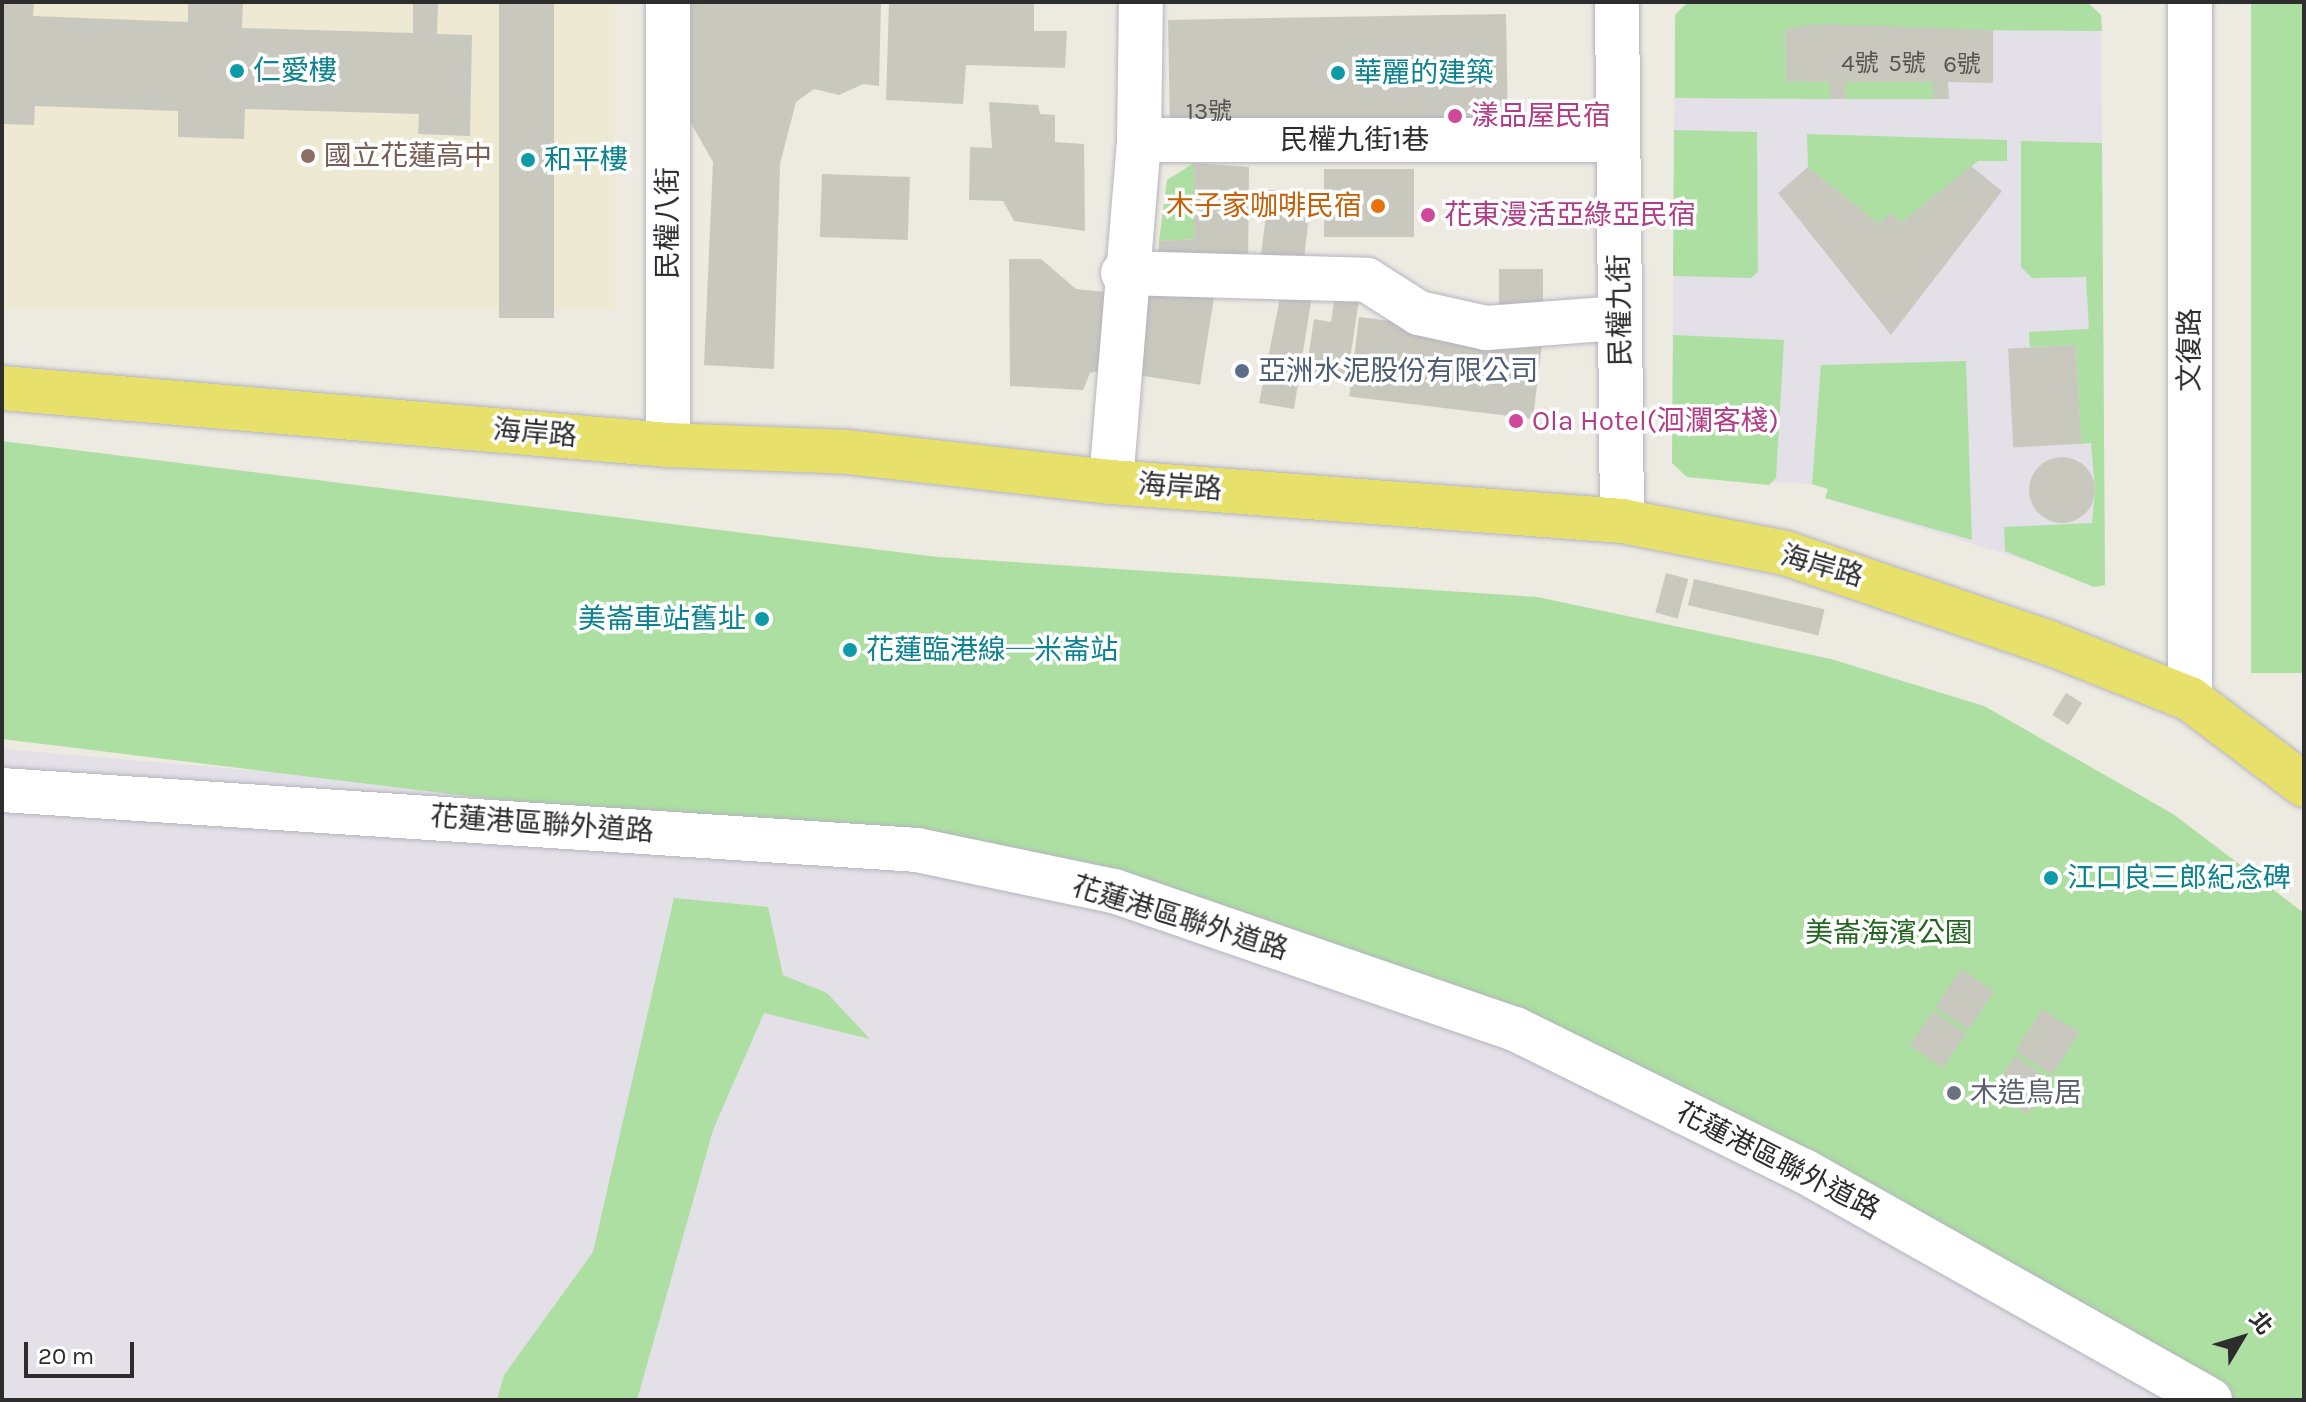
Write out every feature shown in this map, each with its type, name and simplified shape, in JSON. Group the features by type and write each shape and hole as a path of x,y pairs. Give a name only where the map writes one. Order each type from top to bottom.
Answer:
{"main road":[{"name":"海岸路","path":"2,388 668,445 847,452 1111,482 1622,521 1785,553 1931,598 2190,699 2304,785"}],"street":[{"name":"民權八街","path":"668,2 668,445"},
{"path":"1111,482 1123,273 1139,140 1141,2"},
{"name":"民權九街","path":"1617,2 1622,521"},
{"name":"文復路","path":"2190,2 2190,699"},
{"name":"民權九街1巷","path":"1139,140 1618,140"},
{"path":"1123,273 1367,280 1419,313 1486,328 1620,318"},
{"name":"花蓮港區聯外道路","path":"2,790 917,850 1114,891 1515,1029 1804,1171 2210,1400"}],"shaded area":[{"name":"國立花蓮高中","path":"2,2 615,2 615,309 2,309"},
{"path":"1688,2 2087,2 2101,15 2105,585 1825,498 1828,489 1812,484 1687,477 1672,463 1675,15"},
{"path":"2,749 463,788 1168,888 1964,1248 2233,1400 2,1400"}],"green space":[{"path":"1688,2 2087,2 2101,15 2102,31 1785,29 1786,81 1830,82 1830,99 1675,98 1675,15"},
{"path":"2251,2 2304,2 2304,673 2251,673"},
{"path":"1846,82 1933,82 1933,99 1846,99"},
{"path":"1674,130 1757,132 1758,272 1751,278 1673,276"},
{"path":"1807,134 2007,140 2007,161 1978,161 1901,223 1891,213 1879,224 1808,167"},
{"path":"2021,141 2102,143 2105,585 2094,587 2005,551 2004,527 2092,523 2095,490 2091,443 2081,444 2076,345 2030,347 2029,332 2089,329 2086,277 2032,278 2021,267"},
{"path":"1194,163 1194,239 1159,241 1167,180"},
{"path":"1673,335 1784,340 1776,478 1769,485 1687,477 1672,463"},
{"path":"1966,361 1972,540 1825,498 1828,489 1812,484 1821,365"},
{"name":"美崙海濱公園","path":"2,441 938,557 1537,597 1831,659 1984,706 2173,814 2304,913 2304,1400 2234,1400 1913,1220 1515,1018 859,844 2,739"},
{"path":"674,898 768,907 783,975 827,993 870,1039 764,1013 713,1130 637,1400 497,1400 504,1375 593,1252"}],"building":[{"name":"仁愛樓","path":"2,2 34,2 33,16 188,22 188,2 243,2 242,28 413,33 413,2 438,2 437,34 472,35 470,136 418,134 419,114 245,109 244,139 178,137 178,111 35,106 34,125 2,124"},
{"name":"和平樓","path":"499,2 554,2 554,318 499,318"},
{"path":"686,2 881,2 879,86 863,84 839,95 814,89 796,102 780,164 774,369 704,365 713,162 684,111"},
{"path":"889,2 1034,2 1034,31 1067,31 1065,68 966,65 963,104 886,100"},
{"name":"華麗的建築","path":"1506,14 1508,128 1170,134 1168,20"},
{"path":"1820,24 1993,30 1993,83 1948,82 1949,99 1933,99 1933,82 1846,82 1846,99 1830,99 1830,82 1786,81 1785,29"},
{"path":"989,102 1038,105 1040,114 1055,115 1055,142 1084,144 1085,231 1014,221 1003,201 969,200 970,147 992,148"},
{"path":"1194,163 1249,167 1248,271 1158,268 1159,241 1194,239"},
{"path":"1971,166 2002,191 1891,335 1778,193 1808,167 1879,224 1891,212 1901,223"},
{"path":"1324,169 1414,169 1414,237 1324,237"},
{"path":"822,174 910,177 908,240 820,237"},
{"path":"1269,190 1312,195 1302,271 1260,265"},
{"path":"1009,259 1041,259 1076,289 1115,293 1103,370 1090,373 1083,390 1010,386"},
{"path":"1499,269 1543,269 1543,323 1499,323"},
{"path":"1283,283 1313,289 1294,409 1259,403"},
{"path":"1139,285 1214,297 1200,385 1125,373"},
{"path":"1335,296 1359,300 1347,379 1306,372 1314,319 1331,322"},
{"path":"1359,317 1543,340 1533,419 1349,396"},
{"path":"2076,345 2081,444 2013,447 2008,349"},
{"path":"2062,457 2075,460 2085,467 2092,477 2095,490 2092,503 2085,513 2075,520 2062,523 2049,520 2039,513 2032,503 2029,490 2032,477 2039,467 2049,460"},
{"path":"1666,573 1688,579 1678,619 1655,613"},
{"path":"1694,579 1825,609 1818,635 1688,605"},
{"path":"2066,693 2082,703 2068,725 2052,715"},
{"path":"1961,969 1994,991 1968,1030 1935,1007"},
{"path":"2042,1009 2079,1032 2053,1075 2016,1051"},
{"path":"1933,1011 1966,1033 1943,1068 1910,1046"},
{"path":"2015,1056 2051,1080 2028,1114 1992,1090"}],"place":[{"name":"仁愛樓","path":"237,71"},
{"name":"華麗的建築","path":"1338,73"},
{"name":"漾品屋民宿","path":"1455,116"},
{"name":"國立花蓮高中","path":"308,156"},
{"name":"和平樓","path":"528,160"},
{"name":"木子家咖啡民宿","path":"1378,206"},
{"name":"花東漫活亞綠亞民宿","path":"1428,215"},
{"name":"亞洲水泥股份有限公司","path":"1242,371"},
{"name":"Ola Hotel(洄瀾客棧)","path":"1516,421"},
{"name":"美崙車站舊址","path":"762,619"},
{"name":"花蓮臨港線─米崙站","path":"850,650"},
{"name":"江口良三郎紀念碑","path":"2051,878"},
{"name":"木造鳥居","path":"1954,1093"}]}
